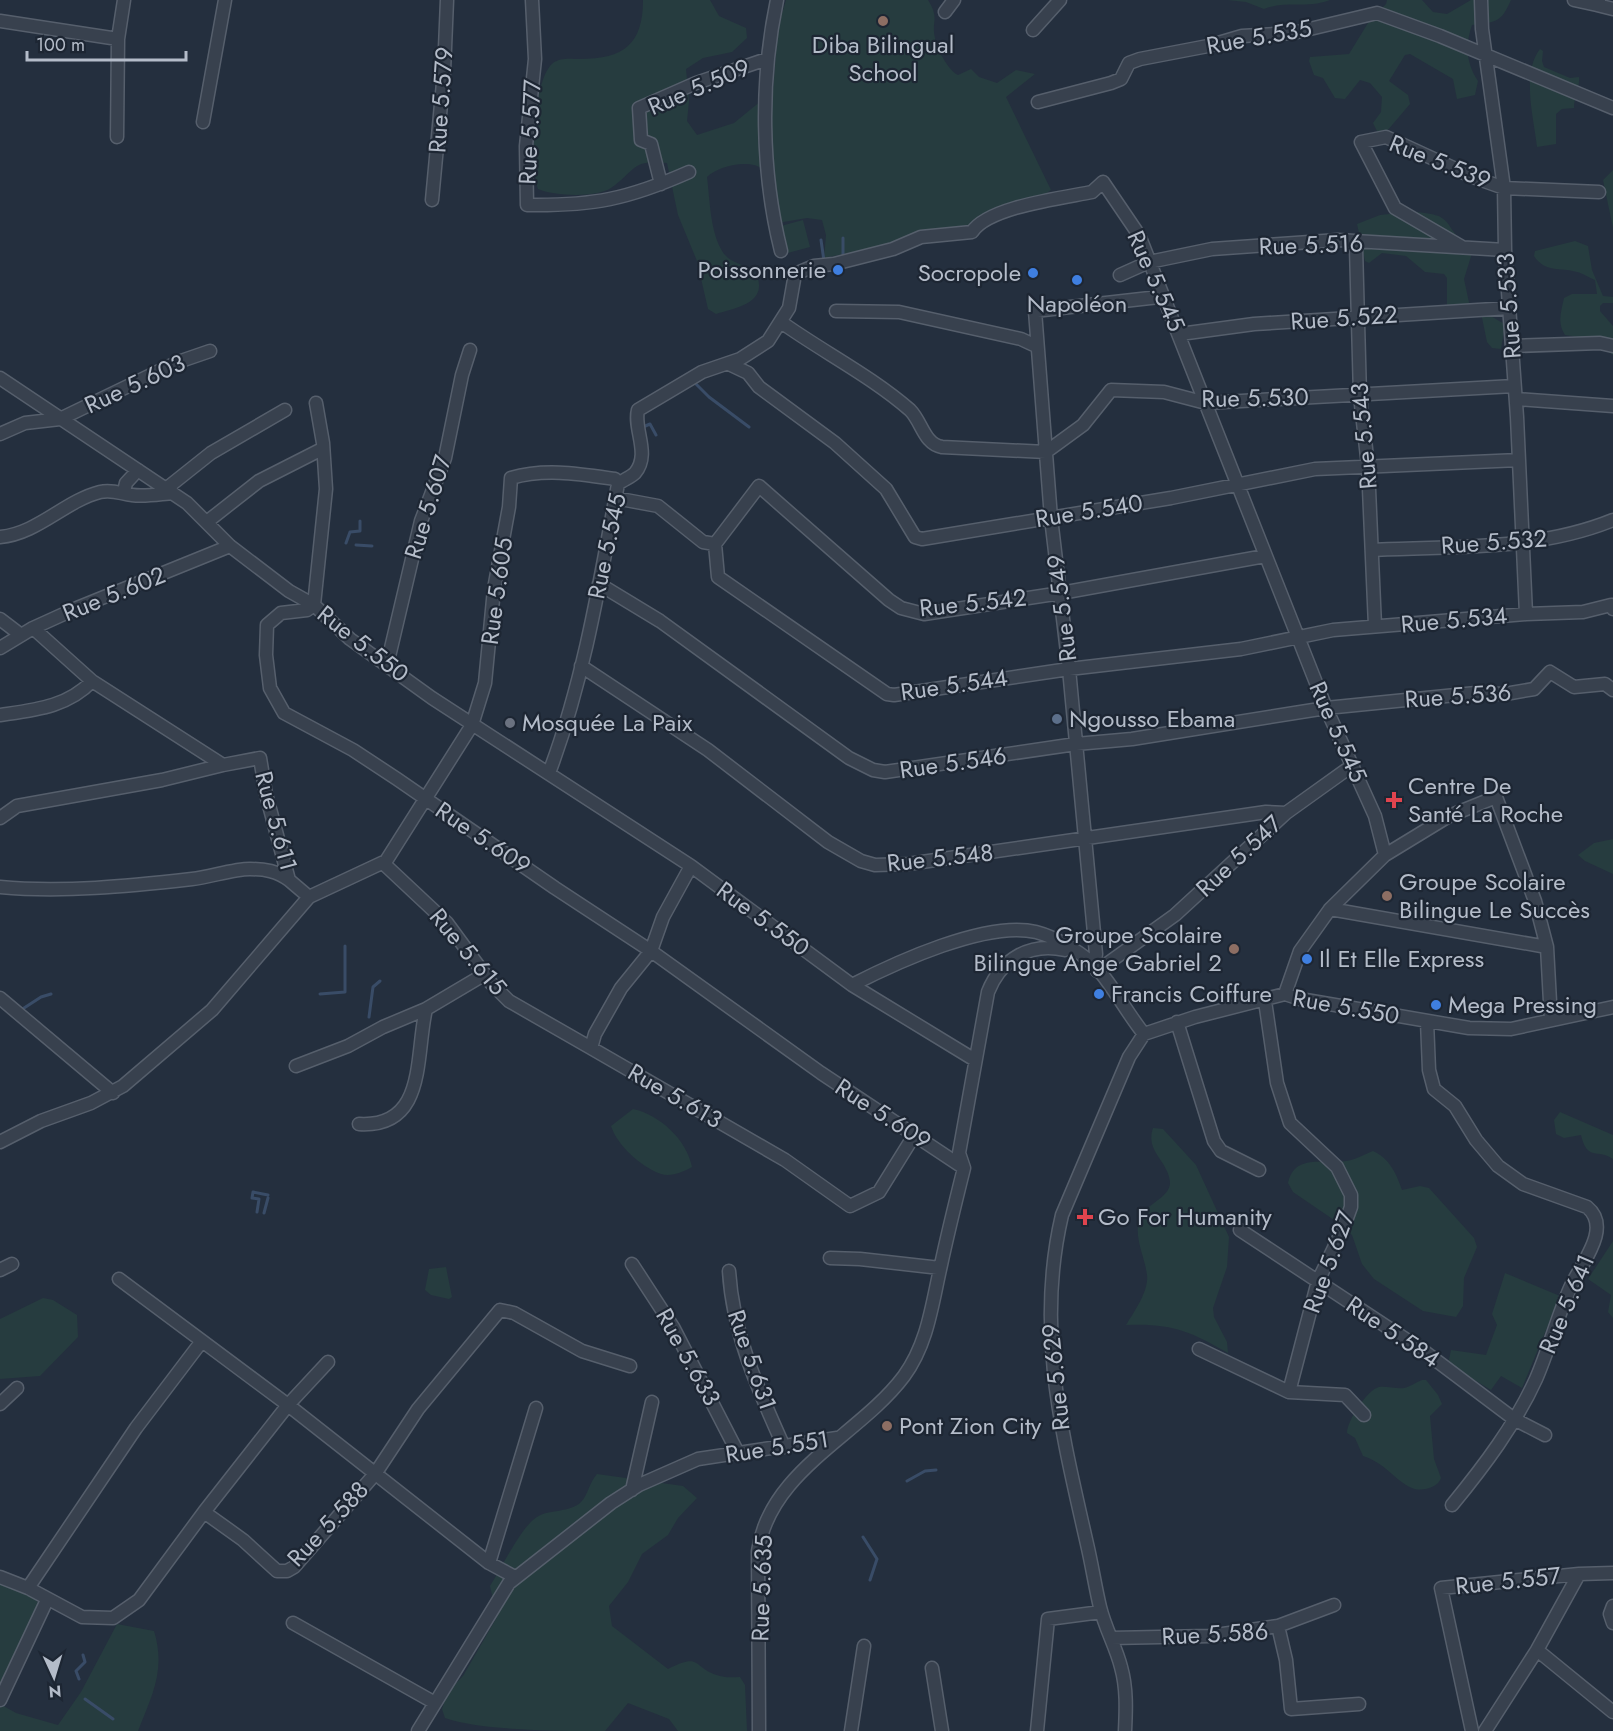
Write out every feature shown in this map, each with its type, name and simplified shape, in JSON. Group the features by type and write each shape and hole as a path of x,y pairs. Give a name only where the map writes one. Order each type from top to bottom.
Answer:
{"street":[{"path":"117,137 117,39 124,0"},
{"path":"203,122 225,0"},
{"name":"Rue 5.579","path":"432,200 444,72 447,0"},
{"name":"Rue 5.577","path":"532,0 535,59 526,146 527,205 577,205 608,201 661,184 689,172"},
{"path":"777,0 767,59 767,140 774,221 781,251"},
{"path":"945,12 954,0"},
{"path":"1034,30 1060,0"},
{"name":"Rue 5.533","path":"1481,0 1486,57 1504,188 1505,250 1513,346 1526,614"},
{"path":"1574,0 1598,3 1613,9"},
{"name":"Rue 5.535","path":"1038,102 1121,79 1129,63 1140,59 1208,46 1242,36 1293,33 1377,13 1440,36 1613,108"},
{"path":"0,21 117,39"},
{"name":"Rue 5.509","path":"661,184 651,144 641,140 639,108 696,83 767,59"},
{"name":"Rue 5.539","path":"1462,247 1395,208 1361,142 1386,137 1473,177 1504,188 1599,192"},
{"name":"Rue 5.545","path":"549,773 581,666 618,484 635,473 640,458 642,447 638,410 702,372 729,364 768,341 789,309 795,274 814,266 834,264 893,249 921,237 972,232 977,224 1000,211 1092,192 1103,182 1139,235 1180,334 1297,637 1375,816 1385,855"},
{"name":"Rue 5.516","path":"1120,275 1149,262 1212,249 1338,240 1505,250"},
{"name":"Rue 5.543","path":"1356,247 1356,316 1360,396 1368,466 1375,626"},
{"name":"Rue 5.549","path":"1095,968 1096,954 1070,669 1051,518 1035,310 1159,297 1165,299"},
{"name":"Rue 5.522","path":"1180,334 1254,324 1510,308"},
{"path":"836,311 899,312 1021,339 1036,346"},
{"path":"781,322 845,362 910,410 934,446 1046,452"},
{"path":"1513,346 1600,343 1613,346"},
{"name":"Rue 5.607","path":"387,665 418,531 444,458 462,375 470,350"},
{"name":"Rue 5.603","path":"0,434 25,423 60,419 178,362 210,351"},
{"name":"Rue 5.540","path":"729,364 748,373 759,387 835,443 886,489 915,537 922,539 1237,485 1315,469 1519,460"},
{"name":"Rue 5.550","path":"0,378 170,491 208,521 230,546 289,591 314,605 350,639 387,665 472,724 691,866 852,985 975,1060"},
{"name":"Rue 5.530","path":"1046,452 1083,425 1111,390 1164,392 1206,404 1514,386"},
{"path":"1516,399 1613,406"},
{"path":"314,605 326,489 316,403"},
{"path":"0,537 15,535 82,498 105,491 133,495 170,491 211,453 285,410"},
{"path":"208,521 259,481 322,448"},
{"path":"124,492 126,483 138,470"},
{"name":"Rue 5.605","path":"426,800 472,724 485,683 494,589 509,507 511,478 531,472 573,473 615,478 618,484"},
{"name":"Rue 5.542","path":"715,544 759,486 901,608 924,614 1061,593 1265,556"},
{"path":"615,498 658,506 703,542 715,544"},
{"name":"Rue 5.532","path":"1373,550 1524,543 1562,537 1613,520"},
{"name":"Rue 5.544","path":"715,544 718,577 887,694 894,695 1070,669 1241,649 1297,637"},
{"name":"Rue 5.602","path":"0,648 33,628 230,546"},
{"name":"Rue 5.546","path":"599,584 660,621 849,758 873,770 898,772 1076,744 1132,739 1326,708"},
{"name":"Rue 5.609","path":"314,605 307,610 281,613 267,625 266,655 270,688 284,713 352,750 651,951 821,1073 964,1168"},
{"name":"Rue 5.534","path":"1297,637 1375,626 1526,614 1583,612 1612,606"},
{"path":"0,619 21,635"},
{"path":"33,628 92,681 223,765"},
{"name":"Rue 5.548","path":"581,666 708,750 828,842 861,861 875,865 908,864 1266,812 1286,813"},
{"name":"Rue 5.536","path":"1326,708 1476,693 1505,694 1534,689 1550,672 1574,687 1605,684 1613,690"},
{"path":"0,715 57,704 79,695 92,681"},
{"name":"Rue 5.611","path":"223,765 260,758 266,794 289,880 309,897 383,863 393,852 426,800"},
{"path":"0,818 17,806 162,780 223,765"},
{"name":"Rue 5.547","path":"1095,968 1175,915 1286,813 1353,765"},
{"path":"1285,994 1300,951 1330,909 1385,855 1449,816 1496,796 1535,901 1547,947 1551,1020"},
{"name":"Rue 5.615","path":"383,863 447,923 485,974 509,1000 527,1014 591,1048"},
{"path":"591,1048 595,1034 621,988 651,951 663,917 691,866"},
{"path":"0,887 41,889 145,883 223,875 247,869 275,872 289,880"},
{"path":"0,1142 41,1121 113,1093 212,1010 309,897"},
{"path":"1330,909 1547,947"},
{"path":"852,985 912,957 953,942 1002,932 1036,932 1078,954 1095,968 1144,1034"},
{"name":"Rue 5.551","path":"418,1731 504,1591 515,1577 632,1490 698,1459 838,1438 891,1390 915,1359 933,1311 940,1268 964,1168 959,1153 985,1001 996,974 1006,962 1019,954 1046,947 1078,954"},
{"path":"296,1066 348,1046 383,1027 426,1009 485,974"},
{"name":"Rue 5.550","path":"1144,1034 1177,1022 1285,994 1469,1028 1511,1029 1613,1007"},
{"path":"0,998 113,1093"},
{"name":"Rue 5.627","path":"1265,1001 1277,1083 1290,1123 1337,1167 1351,1195 1351,1207 1343,1229 1318,1281 1289,1392"},
{"path":"359,1124 376,1125 387,1122 408,1103 414,1086 426,1009"},
{"name":"Rue 5.641","path":"1427,1021 1429,1071 1434,1089 1455,1106 1476,1140 1498,1166 1523,1184 1587,1206 1594,1212 1598,1221 1598,1230 1593,1243 1574,1279 1535,1381 1488,1460 1452,1505"},
{"path":"1177,1022 1214,1141 1221,1151 1259,1170"},
{"name":"Rue 5.629","path":"1125,1731 1125,1690 1121,1667 1101,1612 1058,1415 1051,1352 1051,1281 1062,1215 1129,1057 1144,1034"},
{"name":"Rue 5.613","path":"591,1048 785,1160 850,1206 879,1192 915,1134"},
{"name":"Rue 5.584","path":"1239,1230 1425,1352 1514,1419 1545,1436"},
{"path":"830,1258 940,1268"},
{"path":"0,1270 12,1264"},
{"name":"Rue 5.633","path":"632,1264 673,1328 738,1453"},
{"name":"Rue 5.631","path":"729,1271 732,1307 738,1335 752,1374 784,1447"},
{"path":"119,1278 288,1405 489,1563 515,1577"},
{"name":"Rue 5.588","path":"204,1512 243,1540 277,1571 287,1571 294,1567 375,1474 399,1434 500,1310 514,1313 597,1358 630,1366"},
{"path":"28,1588 136,1428 202,1341"},
{"path":"1199,1349 1289,1392 1345,1395 1364,1415"},
{"path":"0,1577 28,1588 82,1617 100,1619 121,1614 139,1600 288,1405 328,1362"},
{"path":"0,1404 17,1388"},
{"path":"632,1490 652,1402"},
{"path":"489,1563 536,1408"},
{"name":"Rue 5.635","path":"759,1731 758,1551 761,1530 768,1513 782,1495 838,1438"},
{"name":"Rue 5.557","path":"1472,1731 1441,1588 1580,1574 1613,1573"},
{"path":"1485,1731 1537,1650 1580,1574"},
{"path":"0,1700 47,1600"},
{"path":"1278,1626 1334,1605"},
{"path":"1613,1606 1610,1614 1613,1623"},
{"path":"1037,1731 1048,1619 1101,1612"},
{"path":"293,1623 435,1703"},
{"name":"Rue 5.586","path":"1111,1638 1209,1636 1278,1626 1286,1660 1291,1709 1359,1704"},
{"path":"851,1731 864,1646"},
{"path":"1537,1650 1613,1712"},
{"path":"932,1668 942,1731"}],"green space":[{"path":"643,0 710,0 719,16 746,28 747,38 732,52 703,58 686,69 689,101 687,121 697,135 734,123 773,91 778,27 786,0 928,0 934,16 936,43 950,69 958,75 971,69 979,77 997,83 1016,70 1035,74 1006,97 1051,190 1036,200 988,212 964,229 824,258 826,235 822,220 807,218 777,223 775,190 767,173 754,165 728,166 707,177 717,241 728,258 755,274 759,285 758,292 750,302 716,314 708,309 697,261 678,215 667,163 640,164 611,188 586,195 538,189 535,177 535,123 537,104 546,72 553,63 559,60 608,56 628,46 635,38 639,28"},
{"path":"1227,0 1330,0 1313,4 1272,6 1264,9 1246,2"},
{"path":"1387,0 1422,0 1433,12 1447,14 1471,0 1511,0 1497,20 1472,25 1468,40 1468,54 1478,81 1475,95 1457,99 1453,79 1410,54 1405,55 1389,81 1408,95 1410,104 1387,131 1377,131 1373,123 1381,112 1382,97 1370,83 1360,80 1345,99 1335,98 1323,78 1314,75 1309,61 1310,57 1349,54 1368,23"},
{"path":"1540,49 1543,51 1544,67 1570,78 1579,77 1579,81 1574,108 1562,109 1556,114 1556,144 1537,147 1530,83 1534,59"},
{"path":"1613,170 1613,228 1603,180"},
{"path":"1409,212 1443,218 1463,242 1473,250 1464,279 1470,307 1505,324 1501,349 1492,348 1487,342 1481,313 1447,306 1447,278 1444,274 1425,272 1406,256 1382,253 1369,263 1365,261 1357,224 1380,215"},
{"path":"803,220 810,247 784,254 777,227"},
{"path":"1575,241 1588,246 1592,270 1603,296 1613,297 1613,303 1603,303 1600,311 1613,326 1613,355 1590,339 1565,335 1561,326 1560,317 1564,298 1572,294 1597,294 1595,280 1579,273 1553,269 1543,265 1534,256 1535,251"},
{"path":"1613,839 1613,874 1585,861 1578,855 1594,843"},
{"path":"633,1109 653,1117 671,1130 684,1147 692,1167 673,1174 661,1174 653,1171 624,1148 611,1126"},
{"path":"1560,1112 1613,1135 1613,1159 1586,1149 1581,1135 1564,1138 1556,1134 1554,1120"},
{"path":"1153,1128 1163,1129 1196,1165 1229,1237 1227,1267 1213,1308 1214,1317 1227,1342 1228,1353 1180,1330 1156,1325 1126,1325 1140,1301 1147,1281 1138,1234 1139,1220 1146,1210 1166,1193 1170,1182 1154,1150 1151,1136"},
{"path":"1373,1151 1392,1167 1402,1190 1420,1186 1429,1188 1474,1238 1477,1247 1464,1278 1463,1306 1456,1317 1423,1311 1374,1279 1362,1264 1352,1235 1293,1192 1288,1183 1297,1167 1303,1164 1349,1160"},
{"path":"1613,1241 1613,1318 1608,1312 1611,1295 1588,1279"},
{"path":"446,1267 452,1297 449,1299 431,1295 425,1290 429,1269"},
{"path":"1505,1273 1560,1296 1522,1388 1501,1376 1491,1390 1448,1364 1451,1350 1486,1355 1497,1325 1492,1314"},
{"path":"43,1298 53,1300 77,1315 78,1337 40,1376 0,1379 0,1319"},
{"path":"1426,1380 1442,1404 1430,1416 1434,1459 1441,1478 1433,1487 1420,1490 1406,1485 1378,1463 1363,1456 1355,1438 1347,1433 1350,1421 1358,1407 1374,1389 1379,1387 1404,1388"},
{"path":"597,1474 683,1486 697,1498 678,1518 668,1535 642,1554 628,1582 609,1606 612,1626 668,1669 692,1661 720,1676 740,1677 745,1685 747,1731 678,1731 669,1719 628,1703 605,1731 500,1728 445,1718 442,1709 448,1691 463,1676 497,1617 490,1586 518,1539 537,1517 571,1508 581,1502"},
{"path":"0,1581 37,1597 39,1619 0,1688"},
{"path":"117,1624 154,1631 157,1645 159,1658 156,1682 138,1731 0,1731 0,1704 16,1713 58,1725 81,1692"}],"waterway":[{"path":"843,238 843,257"},
{"path":"821,240 824,261"},
{"path":"693,381 709,397 749,427"},
{"path":"643,427 650,424 656,435"},
{"path":"346,543 350,532 360,531 360,521"},
{"path":"356,545 372,546"},
{"path":"320,994 345,992 345,946"},
{"path":"369,1017 373,987 380,981"},
{"path":"21,1010 41,997 51,994"},
{"path":"257,1212 259,1199 252,1198 253,1192 268,1195"},
{"path":"264,1213 268,1198"},
{"path":"907,1481 925,1471 936,1470"},
{"path":"863,1537 877,1559 870,1580"},
{"path":"79,1679 76,1671 85,1662 83,1655"},
{"path":"85,1699 113,1719"}],"place":[{"name":"Diba Bilingual School","path":"883,21"},
{"name":"Poissonnerie","path":"838,270"},
{"name":"Socropole","path":"1033,273"},
{"name":"Napoléon","path":"1077,280"},
{"name":"Ngousso Ebama","path":"1057,719"},
{"name":"Mosquée La Paix","path":"510,723"},
{"name":"Centre De Santé La Roche","path":"1394,800"},
{"name":"Groupe Scolaire Bilingue Le Succès","path":"1387,896"},
{"name":"Groupe Scolaire Bilingue Ange Gabriel 2","path":"1234,949"},
{"name":"Il Et Elle Express","path":"1307,959"},
{"name":"Francis Coiffure","path":"1099,994"},
{"name":"Mega Pressing","path":"1436,1005"},
{"name":"Go For Humanity","path":"1085,1217"},
{"name":"Pont Zion City","path":"887,1426"}]}
